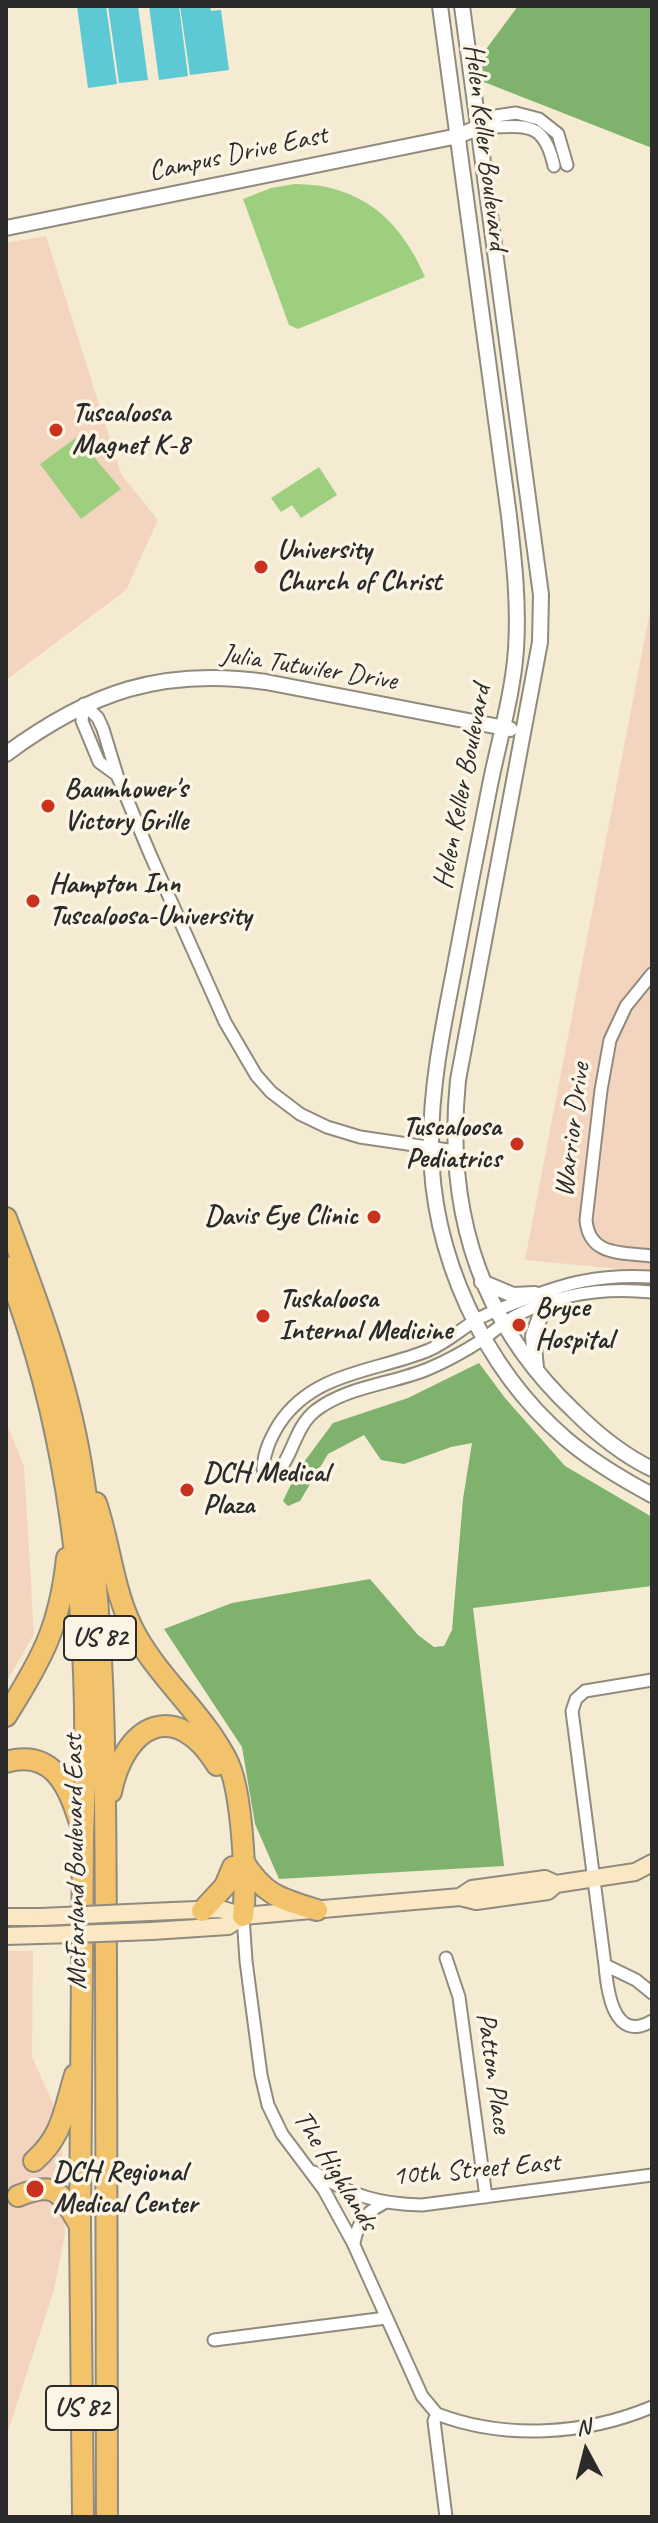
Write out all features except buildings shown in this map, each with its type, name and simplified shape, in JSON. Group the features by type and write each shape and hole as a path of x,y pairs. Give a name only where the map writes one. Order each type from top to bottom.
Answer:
{"highway":[{"name":"McFarland Boulevard East","path":"6,1218 46,1330 80,1462 101,1653 105,1815 107,2517"},
{"name":"McFarland Boulevard East","path":"6,1267 34,1347 55,1434 70,1522 83,1643 86,1749 80,2226 83,2517"},
{"path":"80,1462 97,1507 124,1610 154,1663 211,1734 229,1765 236,1789 238,1864 225,1886 202,1911"},
{"path":"6,1716 49,1641 64,1581 70,1522"},
{"path":"105,1815 114,1774 132,1741 145,1731 160,1727 186,1733 212,1758 224,1783 245,1895 243,1926"},
{"path":"6,1762 35,1760 56,1772 73,1802 83,1836"},
{"path":"238,1864 275,1897 317,1910"},
{"path":"34,2161 57,2136 82,2052"},
{"path":"18,2196 44,2187 54,2190 68,2204 80,2226"}],"main road":[{"path":"6,1936 243,1926 317,1910 460,1897 472,1889 545,1879 556,1884 593,1879 635,1872 652,1863"},
{"path":"635,1872 652,1878"},
{"path":"6,1917 220,1909 243,1926"}],"street":[{"name":"Helen Keller Boulevard","path":"440,6 517,583 516,652 435,1073 431,1147 435,1197 449,1257 476,1320 521,1391 565,1438 615,1474 652,1495"},
{"name":"Helen Keller Boulevard","path":"462,6 541,580 540,642 458,1080 455,1151 464,1219 482,1282 499,1318 549,1388 593,1430 652,1469"},
{"path":"479,127 493,116 504,114 516,113 539,119 558,134 561,166"},
{"name":"Campus Drive East","path":"6,228 458,136 479,127"},
{"name":"Julia Tutwiler Drive","path":"6,754 50,722 84,704 152,683 189,678 266,682 524,732"},
{"path":"84,704 98,718 117,775 225,1022 256,1075 271,1092 300,1114 327,1127 360,1137 455,1151"},
{"name":"Warrior Drive","path":"652,974 626,1006 610,1040 604,1064 586,1220 587,1232 594,1244 605,1249 652,1256"},
{"path":"499,1318 485,1338 427,1370 341,1396 312,1413 292,1441 283,1468 273,1476 263,1469 268,1445 287,1413 312,1389 419,1353 451,1338 476,1320 499,1318 586,1280 621,1276 652,1277"},
{"path":"482,1282 513,1295 540,1298 605,1290 652,1292"},
{"path":"536,1372 533,1336 540,1298"},
{"path":"419,1353 427,1370"},
{"path":"336,1380 341,1396"},
{"path":"652,1680 585,1691 572,1711 607,1988 614,2011 622,2021 633,2025 645,2025 652,2021"},
{"name":"The Highlands","path":"243,1926 261,2075 268,2105 282,2134 310,2170 353,2243 422,2396 437,2414"},
{"name":"Patton Place","path":"446,1958 457,1985 486,2197"},
{"path":"605,1965 636,1980 652,1993"},
{"name":"10th Street East","path":"310,2170 354,2194 384,2203 422,2205 652,2175"},
{"path":"353,2243 360,2220 384,2203"},
{"path":"214,2340 386,2318"},
{"path":"446,2517 434,2421 437,2414 480,2426 555,2431 602,2423 652,2407"}],"shaded area":[{"name":"Tuscaloosa Magnet K-8","path":"46,236 121,474 158,520 126,590 6,680 6,243"},
{"path":"652,601 652,1272 525,1260"},
{"path":"6,1423 24,1466 34,1634 6,1683"},
{"name":"DCH Regional Medical Center","path":"6,1951 33,1951 32,2057 54,2106 62,2143 65,2234 54,2290 6,2437"}],"green space":[{"path":"518,6 652,6 652,148 484,82 481,56"},
{"path":"295,184 339,190 375,209 403,238 425,277 298,329 289,325 243,199 271,188"},
{"path":"77,437 121,489 81,519 40,464"},
{"path":"319,467 337,495 301,518 292,505 281,512 271,498"},
{"path":"479,1363 505,1398 565,1466 652,1517 652,1586 473,1608 504,1866 279,1879 255,1824 242,1747 164,1629 232,1603 370,1579 418,1635 434,1647 444,1646 452,1630 463,1499 472,1443 404,1464 381,1460 364,1435 328,1454 300,1501 288,1506 283,1501 298,1470 333,1423 408,1398"}],"water":[{"path":"77,6 106,6 117,84 88,88"},
{"path":"108,6 138,6 148,80 119,83"},
{"path":"149,6 179,6 188,76 159,80"},
{"path":"180,6 210,6 211,11 221,10 229,70 190,75"}],"place":[{"name":"Tuscaloosa Magnet K-8","path":"56,430"},
{"name":"University Church of Christ","path":"261,567"},
{"name":"Baumhower's Victory Grille","path":"48,806"},
{"name":"Hampton Inn Tuscaloosa-University","path":"33,901"},
{"name":"Tuscaloosa Pediatrics","path":"517,1144"},
{"name":"Davis Eye Clinic","path":"374,1217"},
{"name":"Tuskaloosa Internal Medicine","path":"263,1316"},
{"name":"Bryce Hospital","path":"519,1325"},
{"name":"DCH Medical Plaza","path":"187,1490"},
{"name":"DCH Regional Medical Center","path":"35,2189"}]}
